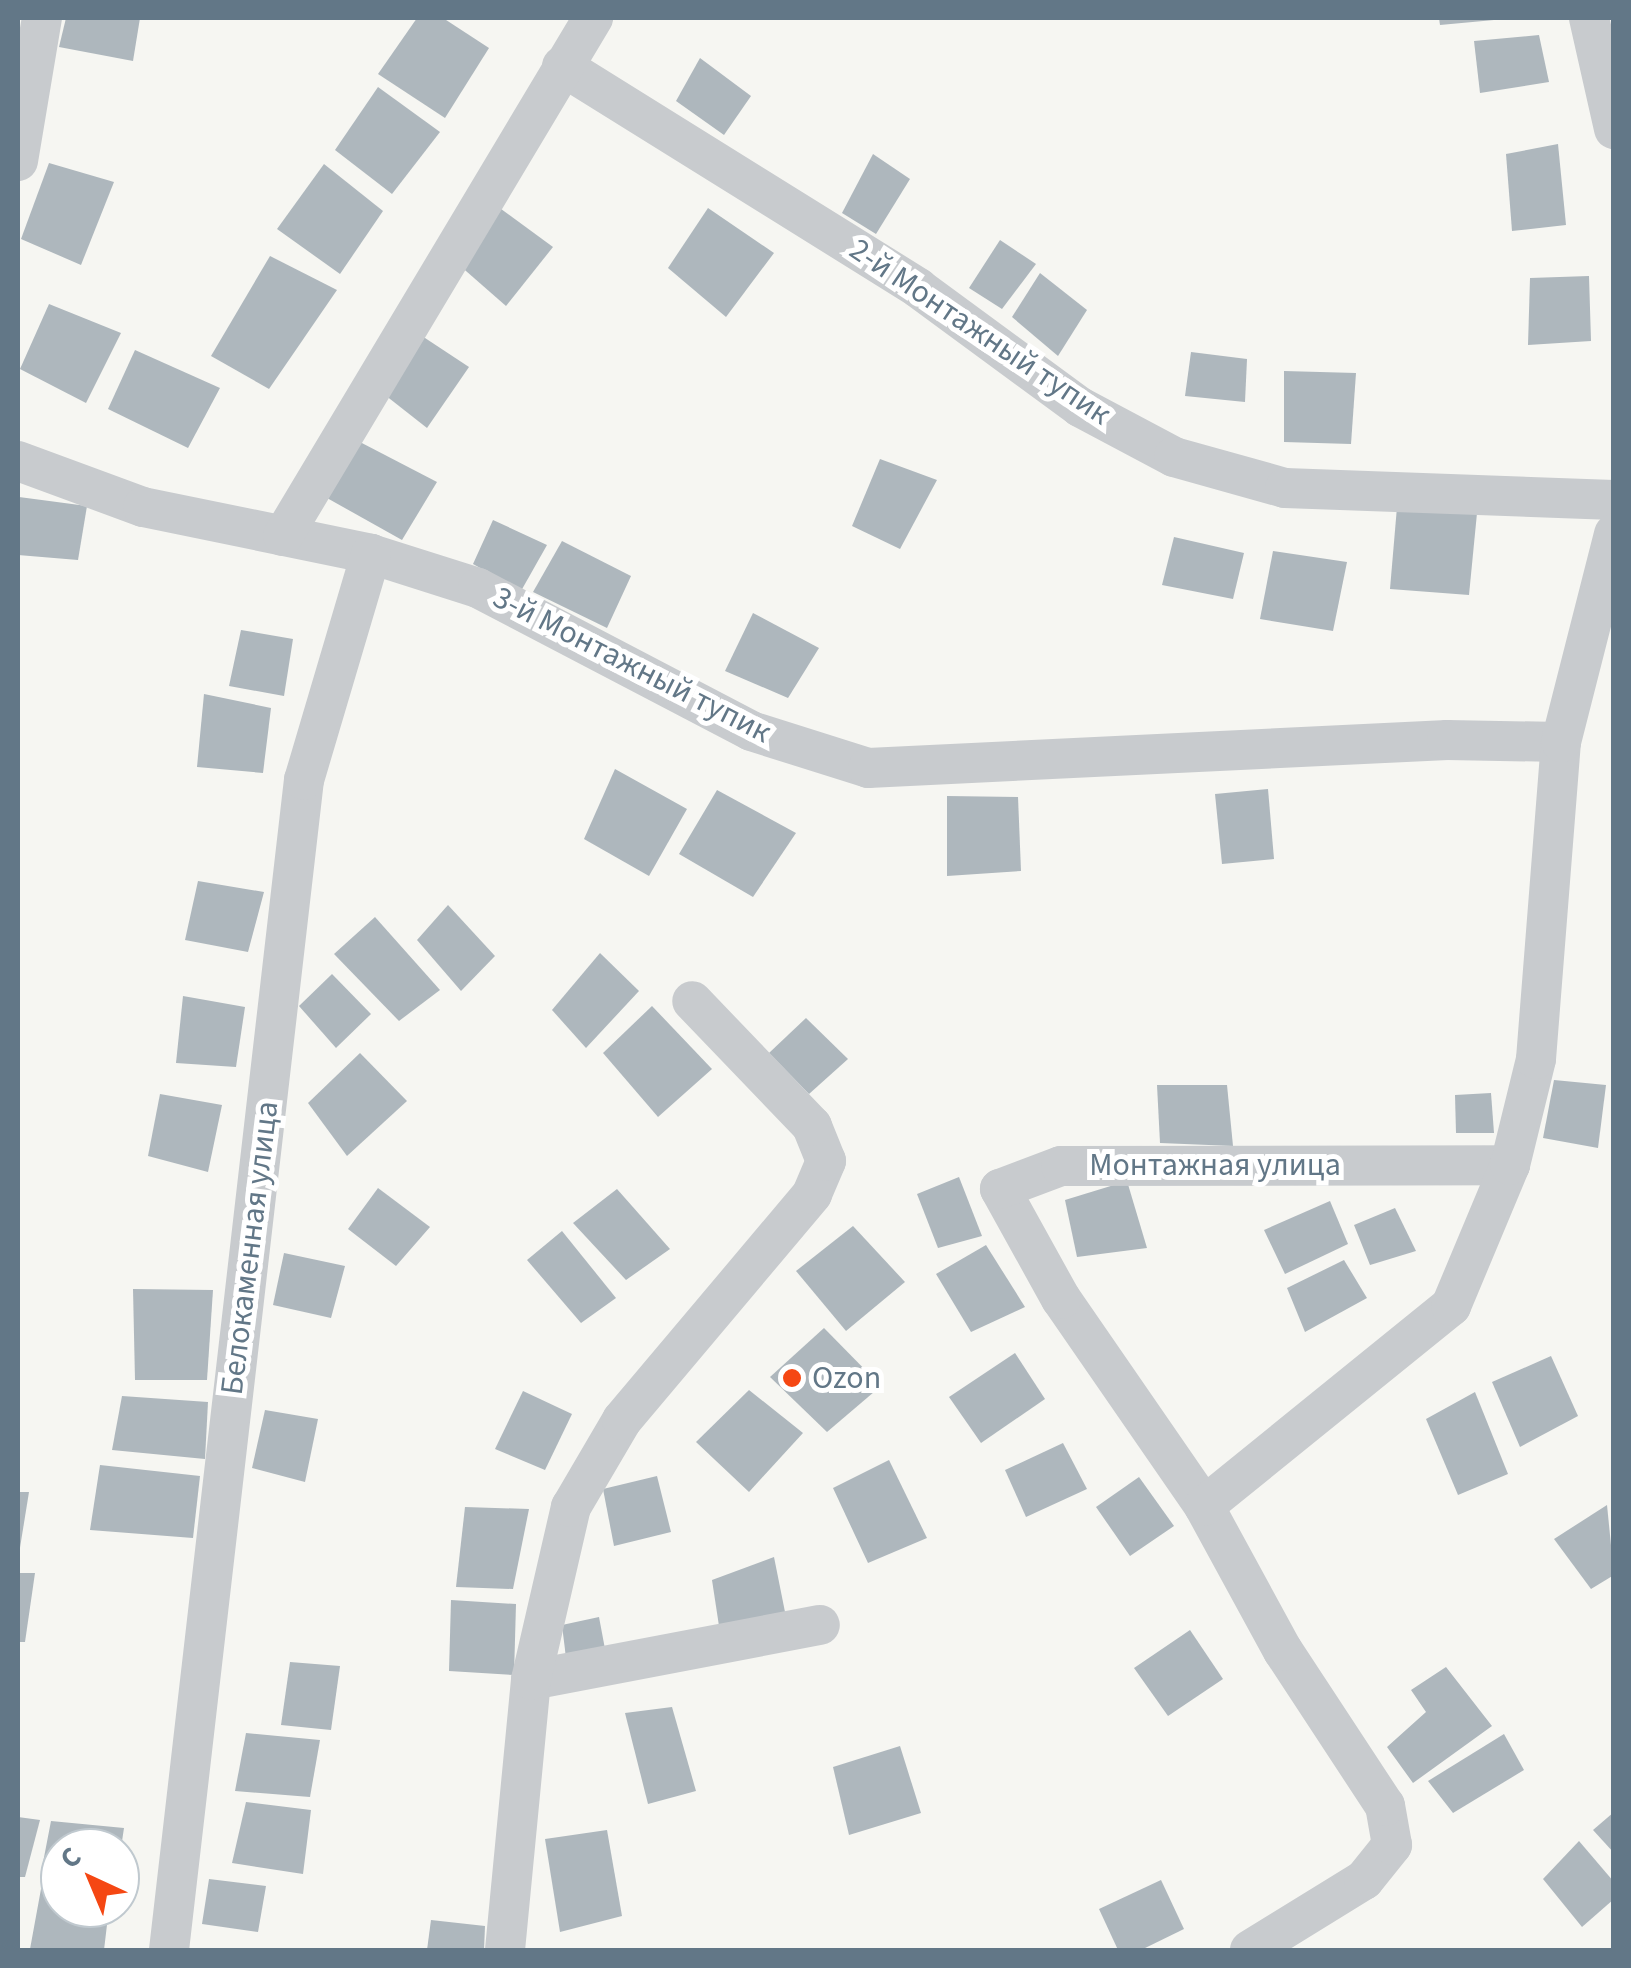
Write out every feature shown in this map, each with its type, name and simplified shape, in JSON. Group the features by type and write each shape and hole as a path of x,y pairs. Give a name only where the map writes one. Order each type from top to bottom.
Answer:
{"street":[{"path":"18,161 42,18"},
{"path":"283,536 592,18"},
{"path":"1589,18 1614,129"},
{"name":"2-й Монтажный тупик","path":"562,66 918,288 1080,407 1174,457 1285,488 1614,500"},
{"name":"3-й Монтажный тупик","path":"18,461 142,507 370,554 478,588 751,730 868,768 1446,740 1561,742"},
{"path":"1204,1506 1450,1306 1510,1165 1536,1059 1561,742 1614,534"},
{"name":"Белокаменная улица","path":"169,1950 304,780 370,554"},
{"path":"505,1950 532,1680 570,1507 622,1420 812,1194 826,1161 812,1126 692,1001"},
{"name":"Монтажная улица","path":"1250,1950 1364,1880 1392,1845 1385,1806 1283,1651 1204,1506 1061,1298 1000,1189 1060,1166 1510,1165"},
{"path":"532,1680 820,1625"}],"building":[{"path":"66,18 140,18 133,61 59,47"},
{"path":"417,18 443,18 489,48 445,118 378,74"},
{"path":"1439,18 1494,18 1494,20 1440,25"},
{"path":"1539,35 1549,82 1480,93 1474,41"},
{"path":"700,58 751,96 724,135 676,101"},
{"path":"378,87 440,132 392,194 335,150"},
{"path":"1558,144 1566,225 1512,231 1506,154"},
{"path":"873,154 910,179 876,234 842,213"},
{"path":"49,163 114,182 81,265 21,239"},
{"path":"324,164 383,211 340,274 277,229"},
{"path":"497,206 553,247 506,306 458,264"},
{"path":"708,208 774,253 726,317 668,268"},
{"path":"1000,240 1036,264 1002,309 969,288"},
{"path":"270,256 337,290 269,389 211,356"},
{"path":"1040,273 1087,310 1058,356 1012,317"},
{"path":"1589,276 1591,341 1528,345 1530,278"},
{"path":"49,304 121,333 86,403 20,369"},
{"path":"422,336 469,367 427,428 385,395"},
{"path":"135,350 220,388 188,448 108,409"},
{"path":"1191,352 1247,359 1245,402 1185,396"},
{"path":"1284,371 1356,373 1351,444 1284,442"},
{"path":"358,441 437,482 402,540 327,498"},
{"path":"880,459 937,480 900,549 852,526"},
{"path":"19,497 87,506 78,560 18,555"},
{"path":"1397,507 1477,513 1469,595 1390,589"},
{"path":"493,520 547,545 521,591 473,564"},
{"path":"1174,537 1244,553 1233,599 1162,585"},
{"path":"562,541 631,576 607,628 533,592"},
{"path":"1273,551 1347,562 1333,631 1260,619"},
{"path":"753,613 819,648 788,698 725,671"},
{"path":"241,630 293,639 284,696 229,686"},
{"path":"204,694 271,708 263,773 197,767"},
{"path":"615,769 687,809 649,876 584,839"},
{"path":"1268,789 1274,859 1222,864 1215,794"},
{"path":"717,790 796,833 753,897 679,854"},
{"path":"947,796 1018,797 1021,871 947,876"},
{"path":"198,881 264,892 248,952 185,940"},
{"path":"448,905 495,956 461,991 417,940"},
{"path":"375,917 440,990 399,1021 334,954"},
{"path":"600,953 639,991 586,1048 552,1010"},
{"path":"332,974 371,1014 336,1048 299,1006"},
{"path":"183,996 245,1007 236,1067 176,1063"},
{"path":"652,1006 712,1069 658,1117 603,1053"},
{"path":"806,1018 848,1059 809,1094 769,1053"},
{"path":"360,1053 407,1101 347,1156 308,1103"},
{"path":"1554,1080 1606,1085 1598,1148 1543,1138"},
{"path":"1157,1085 1227,1085 1233,1146 1160,1143"},
{"path":"1491,1093 1494,1133 1456,1133 1455,1095"},
{"path":"160,1094 222,1105 208,1172 148,1156"},
{"path":"959,1177 982,1236 938,1248 917,1194"},
{"path":"1127,1181 1147,1248 1077,1257 1065,1200"},
{"path":"378,1188 430,1227 396,1266 348,1229"},
{"path":"617,1189 670,1249 626,1280 573,1223"},
{"path":"1330,1201 1348,1244 1285,1274 1264,1230"},
{"path":"1395,1208 1416,1251 1370,1265 1354,1225"},
{"path":"853,1226 905,1282 846,1331 796,1271"},
{"path":"562,1231 616,1298 581,1323 527,1260"},
{"path":"986,1245 1025,1307 971,1332 936,1274"},
{"path":"284,1253 345,1266 331,1318 273,1305"},
{"path":"1344,1260 1367,1298 1305,1332 1287,1288"},
{"path":"133,1289 213,1290 207,1380 135,1380"},
{"path":"824,1328 881,1386 827,1432 770,1377"},
{"path":"1015,1353 1045,1399 981,1443 949,1397"},
{"path":"1551,1356 1578,1416 1520,1447 1492,1382"},
{"path":"749,1390 803,1433 749,1492 696,1442"},
{"path":"523,1391 572,1414 545,1470 495,1449"},
{"path":"1475,1392 1508,1474 1458,1495 1426,1419"},
{"path":"122,1396 208,1402 205,1459 112,1450"},
{"path":"265,1410 318,1419 305,1482 252,1468"},
{"path":"1063,1443 1087,1489 1026,1517 1005,1470"},
{"path":"889,1460 927,1538 868,1563 833,1488"},
{"path":"100,1465 200,1476 193,1538 90,1530"},
{"path":"657,1476 671,1532 614,1546 603,1489"},
{"path":"1139,1477 1174,1526 1130,1556 1096,1507"},
{"path":"18,1492 29,1492 18,1560"},
{"path":"1607,1505 1614,1575 1591,1589 1554,1539"},
{"path":"465,1507 529,1509 513,1589 456,1587"},
{"path":"774,1557 785,1612 719,1626 712,1580"},
{"path":"18,1573 35,1573 25,1642 18,1642"},
{"path":"451,1600 516,1604 514,1675 449,1671"},
{"path":"599,1617 605,1649 566,1658 562,1625"},
{"path":"1190,1630 1223,1679 1168,1716 1134,1668"},
{"path":"290,1662 340,1666 331,1730 281,1725"},
{"path":"1446,1667 1492,1726 1413,1783 1387,1747 1426,1712 1411,1690"},
{"path":"672,1707 696,1791 648,1804 625,1713"},
{"path":"246,1733 320,1740 310,1797 235,1791"},
{"path":"1504,1734 1524,1770 1453,1813 1428,1781"},
{"path":"900,1746 921,1813 849,1835 833,1767"},
{"path":"246,1802 311,1810 303,1874 232,1863"},
{"path":"1614,1812 1614,1853 1593,1830"},
{"path":"18,1817 40,1820 25,1877 18,1877"},
{"path":"51,1821 124,1828 50,1828"},
{"path":"607,1830 622,1916 560,1932 545,1839"},
{"path":"1579,1841 1614,1882 1614,1899 1582,1927 1543,1879"},
{"path":"209,1879 266,1886 258,1932 202,1924"},
{"path":"1161,1880 1184,1929 1141,1950 1118,1950 1099,1909"},
{"path":"40,1894 40,1928 107,1928 104,1950 30,1949"},
{"path":"431,1920 485,1926 484,1950 427,1950"}],"place":[{"name":"Ozon","path":"792,1378"}]}
